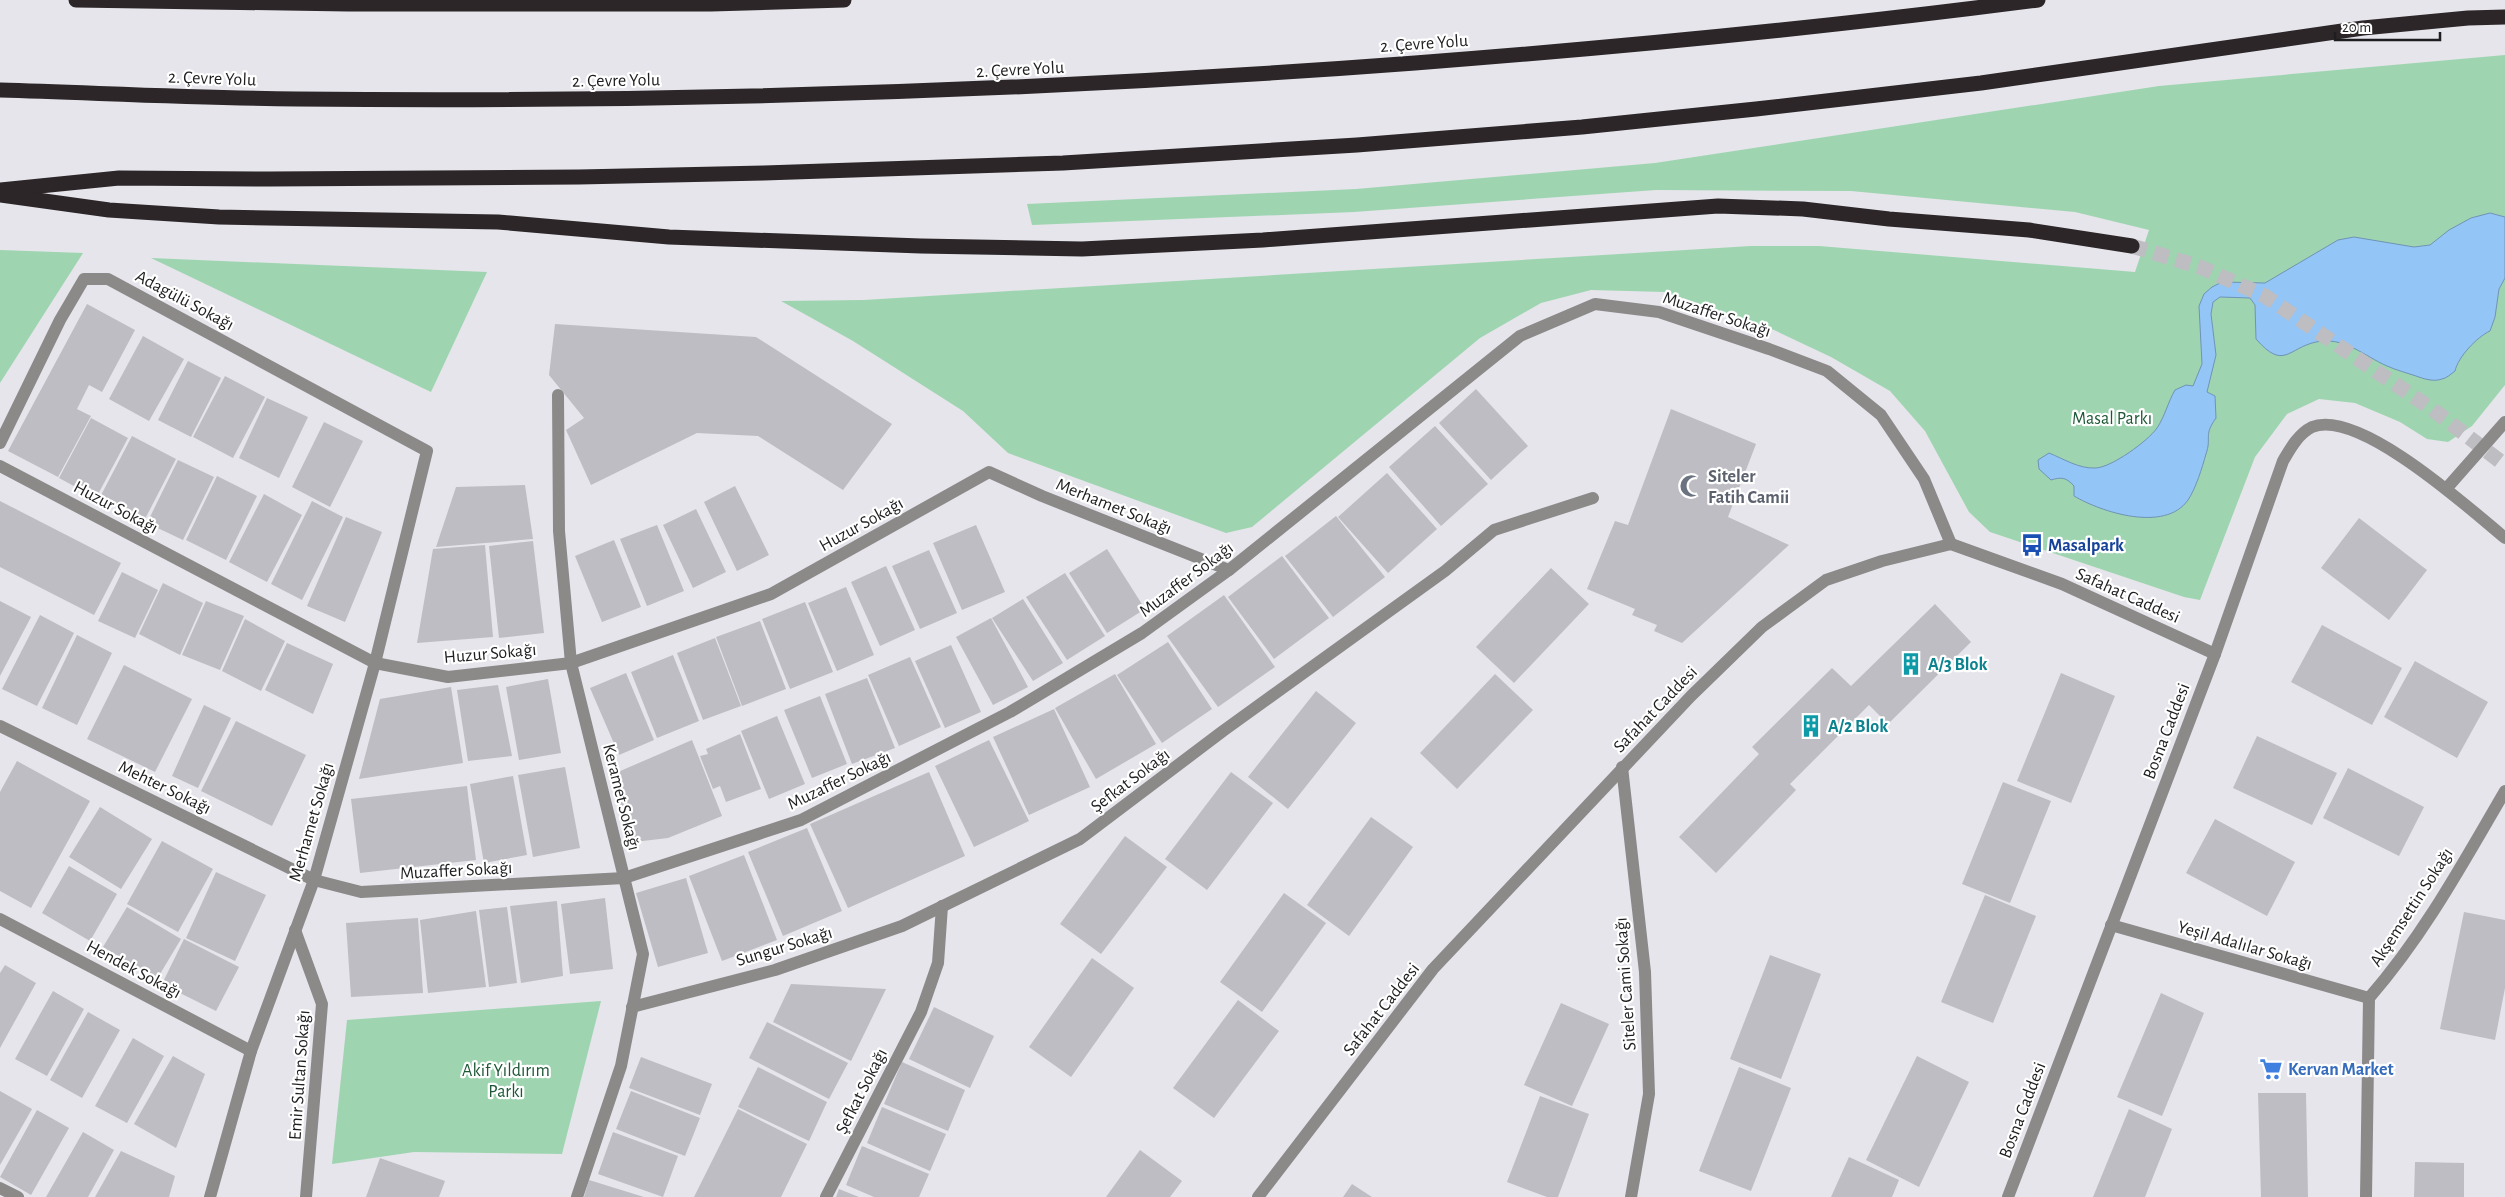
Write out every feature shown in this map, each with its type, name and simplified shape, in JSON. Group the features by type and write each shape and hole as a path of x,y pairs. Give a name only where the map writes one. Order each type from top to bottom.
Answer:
{"highway":[{"path":"76,0 358,4 710,4 844,0"},
{"name":"2. Çevre Yolu","path":"0,90 292,99 549,100 1006,89 1233,76 1756,34 2038,0"},
{"path":"2468,18 2505,10"},
{"path":"0,190 119,178 350,179 764,173 1063,162 1357,145 1582,127 1746,110 1981,83 2363,28 2468,18 2505,17"},
{"path":"0,194 110,210 219,217 498,222 669,237 920,246 1082,249 1263,240 1718,206 1803,209 1889,219 2029,230 2132,246"}],"street":[{"name":"Adagülü Sokağı","path":"0,442 60,320 84,279 108,278 427,451"},
{"name":"Muzaffer Sokağı","path":"314,880 361,892 624,878 801,820 1010,712 1142,633 1229,570 1520,336 1595,304 1659,312 1769,349 1827,371 1881,416 1924,479 1951,544"},
{"name":"Keramet Sokağı","path":"558,396 559,531 571,663 643,954 621,1066 577,1197"},
{"path":"2505,422 2446,488 2505,538"},
{"name":"Bosna Caddesi","path":"2008,1197 2215,654 2283,461 2295,440 2312,427 2335,425 2360,432 2446,488"},
{"name":"Merhamet Sokağı","path":"210,1197 251,1051 314,880 375,663 427,451"},
{"name":"Huzur Sokağı","path":"0,466 375,663 448,677 571,663 771,594 989,472"},
{"name":"Merhamet Sokağı","path":"989,472 1042,496 1229,570"},
{"name":"Şefkat Sokağı","path":"826,1197 921,1012 938,963 942,906 1080,839 1223,731 1444,571 1494,530 1593,498"},
{"name":"Safahat Caddesi","path":"1258,1197 1433,969 1691,696 1762,626 1826,580 1882,561 1951,544 2062,584 2215,654"},
{"name":"Mehter Sokağı","path":"0,726 314,880"},
{"name":"Siteler Cami Sokağı","path":"1622,767 1645,972 1649,1094 1631,1197"},
{"name":"Akşemsettin Sokağı","path":"2369,998 2400,962 2427,922 2505,791"},
{"name":"Sungur Sokağı","path":"632,1006 775,970 902,926 942,906"},
{"name":"Hendek Sokağı","path":"0,919 251,1051"},
{"name":"Yeşil Adalılar Sokağı","path":"2111,925 2369,998"},
{"name":"Emir Sultan Sokağı","path":"295,930 322,1004 306,1197"},
{"path":"2366,1197 2369,998"},
{"path":"0,1188 18,1197"}],"green space":[{"name":"Masal Parkı","path":"2505,55 2505,385 2472,426 2448,442 2427,439 2400,422 2355,403 2319,399 2287,414 2255,457 2200,600 2184,597 1990,532 1969,512 1925,431 1890,391 1831,357 1774,330 1665,292 1591,290 1541,303 1480,338 1252,527 1226,533 1008,453 963,411 853,341 781,301 864,300 1751,246 1819,246 2135,272 2149,230 2075,212 1851,191 1656,190 1354,212 1032,225 1027,204 1356,189 1655,163 2159,86"},
{"path":"0,250 83,253 0,383"},
{"path":"151,258 487,272 431,392"},
{"name":"Akif Yıldırım Parkı","path":"601,1001 562,1154 414,1152 332,1164 347,1020"}],"water":[{"path":"2490,213 2505,217 2505,278 2499,289 2495,317 2490,331 2469,348 2455,371 2447,377 2436,380 2422,378 2378,362 2345,344 2336,342 2316,342 2286,355 2273,354 2265,349 2256,339 2255,305 2250,298 2220,297 2213,302 2211,314 2216,355 2207,392 2215,396 2216,418 2210,429 2208,448 2201,472 2188,500 2178,510 2164,516 2149,517 2116,513 2074,496 2074,486 2066,479 2051,480 2039,469 2038,460 2049,453 2084,467 2103,467 2129,453 2146,440 2160,423 2175,390 2186,385 2193,386 2202,364 2199,306 2204,294 2212,287 2222,282 2265,283 2338,240 2354,237 2414,247 2430,245 2449,230 2471,218"}],"building":[{"path":"87,304 135,330 102,392 89,385 77,409 91,416 58,477 8,451"},
{"path":"555,324 756,337 892,424 843,490 758,436 697,433 591,485 566,430 584,418 549,375"},
{"path":"143,336 184,359 149,421 109,399"},
{"path":"188,361 221,378 191,437 158,420"},
{"path":"225,376 265,397 233,458 193,437"},
{"path":"1476,389 1528,446 1491,480 1439,423"},
{"path":"267,398 308,417 279,478 239,458"},
{"path":"1671,409 1756,444 1728,517 1789,545 1682,643 1654,631 1657,625 1632,615 1635,609 1587,589 1615,521 1628,525"},
{"path":"91,418 128,438 96,498 59,478"},
{"path":"324,422 363,441 330,507 292,487"},
{"path":"1435,426 1488,484 1441,526 1389,467"},
{"path":"132,436 176,459 144,521 99,499"},
{"path":"178,460 214,477 183,540 147,523"},
{"path":"1387,473 1437,529 1388,573 1338,517"},
{"path":"217,476 257,496 226,560 186,540"},
{"path":"525,485 533,539 436,547 456,487"},
{"path":"735,486 769,555 737,571 704,502"},
{"path":"264,494 302,515 267,582 229,562"},
{"path":"0,501 121,563 94,615 0,567"},
{"path":"312,501 343,517 302,600 271,584"},
{"path":"696,509 726,572 693,588 663,525"},
{"path":"1336,516 1385,577 1333,617 1285,556"},
{"path":"346,517 382,532 345,622 307,606"},
{"path":"2359,518 2427,570 2389,620 2321,568"},
{"path":"657,525 684,591 647,606 620,539"},
{"path":"976,525 1005,592 962,610 933,543"},
{"path":"614,540 641,607 602,622 575,556"},
{"path":"533,541 544,633 499,638 489,546"},
{"path":"485,545 493,637 417,643 433,549"},
{"path":"1107,549 1145,609 1107,633 1069,573"},
{"path":"929,550 957,613 920,629 892,566"},
{"path":"1282,556 1329,618 1274,659 1228,597"},
{"path":"886,566 915,630 880,646 851,582"},
{"path":"1551,568 1589,604 1514,683 1476,647"},
{"path":"122,572 158,590 135,638 98,621"},
{"path":"1065,573 1105,636 1067,660 1026,597"},
{"path":"163,583 203,603 180,655 139,634"},
{"path":"846,587 874,655 837,671 808,603"},
{"path":"1224,595 1275,667 1218,707 1167,636"},
{"path":"1023,599 1063,663 1033,681 992,618"},
{"path":"0,601 31,617 0,676"},
{"path":"206,601 244,616 220,670 182,655"},
{"path":"805,602 833,672 790,689 762,619"},
{"path":"1935,604 1971,642 1888,724 1869,705 1790,784 1796,790 1716,873 1679,837 1759,754 1752,747 1832,668 1851,686"},
{"path":"40,615 74,633 37,706 2,689"},
{"path":"991,618 1028,687 993,705 956,637"},
{"path":"245,619 285,641 261,691 222,671"},
{"path":"760,621 786,689 742,706 716,637"},
{"path":"2322,625 2402,668 2372,725 2291,682"},
{"path":"77,635 112,653 77,725 42,708"},
{"path":"715,638 741,706 703,720 677,653"},
{"path":"1168,642 1212,709 1162,743 1117,675"},
{"path":"287,643 333,664 313,714 265,690"},
{"path":"951,645 981,712 945,728 915,661"},
{"path":"673,655 699,721 657,738 631,672"},
{"path":"910,657 941,727 899,746 868,675"},
{"path":"2415,661 2488,702 2457,758 2384,717"},
{"path":"124,665 192,699 155,772 87,739"},
{"path":"626,673 654,740 619,755 590,688"},
{"path":"2061,673 2115,696 2071,803 2017,781"},
{"path":"1115,674 1156,744 1096,779 1055,708"},
{"path":"1495,674 1533,710 1457,789 1420,753"},
{"path":"867,678 895,748 852,764 825,694"},
{"path":"548,679 561,753 519,760 506,687"},
{"path":"498,685 512,756 468,761 457,690"},
{"path":"451,687 463,763 359,779 380,699"},
{"path":"1316,691 1356,723 1288,809 1248,777"},
{"path":"820,696 847,764 812,778 784,710"},
{"path":"204,705 231,718 198,788 172,776"},
{"path":"1054,709 1090,787 1029,815 993,737"},
{"path":"777,716 805,784 769,799 741,731"},
{"path":"236,721 306,755 272,826 201,791"},
{"path":"740,734 761,789 726,802 720,786 713,789 700,756 708,754 706,749"},
{"path":"2257,736 2337,773 2312,825 2233,788"},
{"path":"692,740 722,816 668,838 626,843 611,775"},
{"path":"989,740 1029,821 974,847 935,766"},
{"path":"17,761 90,801 31,908 0,891 0,792"},
{"path":"565,767 580,848 533,857 518,775"},
{"path":"2348,768 2424,807 2399,856 2323,818"},
{"path":"929,772 965,856 848,908 810,824"},
{"path":"1231,772 1273,803 1207,890 1165,859"},
{"path":"513,776 527,855 484,863 470,784"},
{"path":"2003,782 2051,801 2010,903 1962,884"},
{"path":"467,786 476,860 360,873 351,799"},
{"path":"100,807 152,839 121,889 69,857"},
{"path":"1371,817 1413,847 1349,936 1307,905"},
{"path":"2215,819 2295,862 2267,916 2186,873"},
{"path":"807,828 842,911 783,936 748,852"},
{"path":"1125,836 1167,867 1101,954 1060,924"},
{"path":"162,841 213,869 178,932 127,904"},
{"path":"744,855 777,940 722,961 689,876"},
{"path":"69,866 117,894 90,941 42,913"},
{"path":"216,872 266,895 235,961 186,938"},
{"path":"686,878 708,953 658,967 636,893"},
{"path":"1284,893 1326,923 1262,1012 1220,982"},
{"path":"1985,895 2036,916 1993,1023 1941,1002"},
{"path":"605,898 613,969 570,974 561,904"},
{"path":"557,901 563,976 521,983 510,906"},
{"path":"127,907 181,939 157,979 103,947"},
{"path":"507,907 517,983 489,987 479,910"},
{"path":"476,911 486,987 428,993 420,920"},
{"path":"2464,912 2505,920 2505,988 2495,1040 2440,1029"},
{"path":"418,918 423,993 351,997 346,923"},
{"path":"184,939 239,967 216,1011 162,984"},
{"path":"1770,955 1821,974 1781,1079 1730,1059"},
{"path":"1092,958 1134,988 1071,1077 1029,1047"},
{"path":"5,965 36,983 0,1048 0,973"},
{"path":"791,984 886,989 851,1061 773,1022"},
{"path":"53,991 84,1009 47,1076 15,1059"},
{"path":"2161,993 2204,1013 2162,1116 2117,1097"},
{"path":"1238,1000 1279,1031 1214,1118 1173,1088"},
{"path":"1561,1003 1609,1024 1572,1106 1524,1085"},
{"path":"934,1007 994,1036 970,1088 909,1059"},
{"path":"88,1012 120,1030 82,1098 50,1080"},
{"path":"767,1022 848,1063 829,1099 749,1058"},
{"path":"133,1038 164,1056 127,1123 95,1106"},
{"path":"173,1056 205,1074 176,1148 134,1124"},
{"path":"1917,1056 1969,1082 1919,1187 1866,1160"},
{"path":"641,1057 712,1084 700,1115 629,1088"},
{"path":"902,1062 965,1090 948,1131 884,1104"},
{"path":"758,1067 827,1102 809,1141 738,1107"},
{"path":"1739,1067 1791,1088 1751,1191 1699,1171"},
{"path":"0,1091 32,1109 0,1165"},
{"path":"631,1091 700,1118 685,1156 616,1129"},
{"path":"2258,1093 2306,1093 2308,1197 2261,1197"},
{"path":"1540,1096 1589,1114 1558,1197 1547,1197 1507,1182"},
{"path":"882,1107 946,1134 930,1171 867,1143"},
{"path":"738,1109 807,1144 781,1197 694,1197"},
{"path":"2129,1109 2172,1129 2145,1197 2093,1197"},
{"path":"37,1110 69,1128 31,1195 0,1177"},
{"path":"83,1132 114,1150 88,1197 46,1197"},
{"path":"613,1132 678,1156 663,1197 598,1174"},
{"path":"862,1146 929,1174 919,1197 874,1197 846,1185"},
{"path":"1140,1150 1182,1181 1170,1197 1106,1197"},
{"path":"121,1151 175,1176 169,1197 95,1197"},
{"path":"1849,1157 1899,1180 1892,1197 1831,1197"},
{"path":"380,1158 445,1181 439,1197 366,1197"},
{"path":"2415,1162 2464,1163 2464,1197 2414,1197"},
{"path":"589,1180 644,1197 584,1197"},
{"path":"1352,1184 1372,1197 1343,1197"},
{"path":"839,1189 859,1197 836,1197"}],"tunnel":[{"path":"2132,246 2200,267 2265,296 2432,409 2505,465"}],"place":[{"name":"Siteler Fatih Camii","path":"1691,486"},
{"name":"Masalpark","path":"2032,545"},
{"name":"A/3 Blok","path":"1911,664"},
{"name":"A/2 Blok","path":"1811,726"},
{"name":"Kervan Market","path":"2271,1069"}]}
